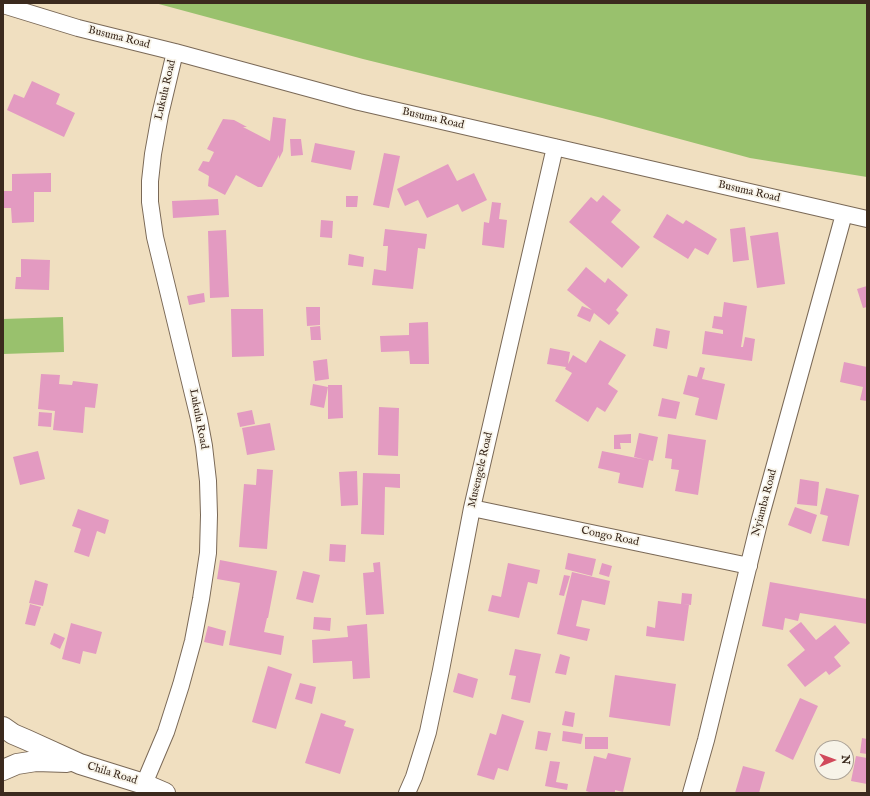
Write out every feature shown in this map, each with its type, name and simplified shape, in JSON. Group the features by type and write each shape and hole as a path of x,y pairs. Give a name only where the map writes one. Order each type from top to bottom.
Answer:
{"street":[{"name":"Busuma Road","path":"3,5 78,28 175,52 359,102 844,214 867,218"},
{"name":"Lukulu Road","path":"144,784 166,732 181,685 193,641 208,553 208,482 204,446 199,418 156,237 150,202 150,181 153,154 160,115 175,52"},
{"name":"Musengele Road","path":"407,793 414,777 428,732 472,508 555,147"},
{"name":"Nyiamba Road","path":"691,793 706,740 760,519 844,214"},
{"name":"Congo Road","path":"472,508 749,566"},
{"name":"Chila Road","path":"3,727 13,734 80,764 144,784 165,793"},
{"name":"Chila Road","path":"3,770 16,764 36,761 80,764"}],"green space":[{"path":"155,3 867,3 867,177 750,158 602,118 363,59"},
{"path":"63,317 64,352 3,354 3,319"}],"building":[{"path":"32,81 60,94 56,104 75,113 64,137 7,110 14,94 24,98"},
{"path":"273,117 286,119 283,151 279,159 279,155 262,187 258,187 236,175 225,195 208,186 209,176 198,170 203,161 209,162 214,152 207,149 223,119 234,120 247,127 243,127 270,141"},
{"path":"290,139 301,139 303,155 291,156"},
{"path":"315,143 355,151 351,170 311,162"},
{"path":"384,153 400,156 389,208 373,205"},
{"path":"448,164 457,181 474,173 487,200 462,212 458,204 427,218 418,200 405,206 397,189"},
{"path":"51,173 51,192 34,192 34,222 12,223 11,208 3,208 3,191 12,191 12,174"},
{"path":"603,195 621,210 611,222 640,247 622,268 569,222 591,197 597,202"},
{"path":"346,196 358,196 357,207 346,207"},
{"path":"218,199 219,215 173,218 172,201"},
{"path":"492,202 501,203 499,219 507,220 504,248 482,245 484,222 489,223"},
{"path":"667,214 683,224 686,220 717,239 708,255 695,248 688,259 653,237"},
{"path":"321,220 333,221 332,238 320,237"},
{"path":"745,227 749,260 733,262 730,229"},
{"path":"385,229 427,234 425,249 418,248 413,289 372,285 374,269 386,271 388,246 383,246"},
{"path":"226,230 229,297 210,298 208,231"},
{"path":"778,232 785,284 757,288 750,236"},
{"path":"349,254 364,257 363,267 348,265"},
{"path":"21,259 50,260 49,290 15,289 16,277 21,277"},
{"path":"586,267 605,283 608,278 628,295 616,310 619,313 609,325 594,313 590,322 577,316 582,306 592,310 567,290"},
{"path":"867,286 867,307 863,308 857,289"},
{"path":"204,293 205,302 189,305 187,296"},
{"path":"724,302 747,306 741,347 743,347 745,337 755,339 752,361 702,354 705,331 723,334 723,330 712,328 714,316 722,317"},
{"path":"306,307 320,307 320,325 307,326"},
{"path":"231,309 263,309 264,356 232,357"},
{"path":"428,322 429,364 410,364 409,351 381,352 380,336 409,335 409,323"},
{"path":"320,326 321,340 311,340 310,327"},
{"path":"656,328 670,331 667,349 653,346"},
{"path":"600,340 626,355 608,384 618,391 605,412 597,407 588,422 555,401 572,373 565,369 566,367 547,364 550,348 570,352 568,364 573,355 586,363"},
{"path":"327,359 329,379 315,381 313,361"},
{"path":"844,362 867,367 867,401 860,400 863,387 840,382"},
{"path":"700,367 705,368 702,379 725,384 717,420 695,415 699,398 683,394 688,375 697,377"},
{"path":"41,374 60,375 59,384 72,385 73,381 98,384 95,408 85,407 83,433 53,430 55,411 38,409"},
{"path":"313,384 328,387 324,408 310,405"},
{"path":"328,385 342,385 343,418 328,419"},
{"path":"662,398 680,402 676,419 658,416"},
{"path":"379,407 399,408 398,456 378,455"},
{"path":"252,410 255,424 240,427 237,413"},
{"path":"39,412 52,413 51,427 38,426"},
{"path":"270,423 275,450 247,455 242,428"},
{"path":"639,433 658,437 653,461 649,460 643,488 618,483 620,473 598,468 602,451 646,460 634,457"},
{"path":"631,434 631,443 620,443 621,449 614,449 614,435"},
{"path":"668,434 706,440 698,495 675,491 679,470 671,469 672,459 665,458"},
{"path":"38,451 45,479 20,485 13,457"},
{"path":"257,469 273,470 267,549 239,547 244,484 256,485"},
{"path":"357,471 358,505 341,506 339,472"},
{"path":"363,473 400,474 400,488 385,487 384,535 361,534"},
{"path":"800,479 819,482 817,506 797,504"},
{"path":"826,488 859,495 849,546 822,541 828,516 820,514"},
{"path":"795,507 817,515 811,534 788,525"},
{"path":"78,509 109,520 105,534 97,531 89,557 74,552 81,529 72,526"},
{"path":"330,544 346,545 345,562 329,561"},
{"path":"568,553 596,559 592,576 565,569"},
{"path":"220,560 277,571 264,632 284,636 281,655 229,645 240,583 217,579"},
{"path":"380,562 384,614 366,615 363,573 374,572 373,563"},
{"path":"508,563 540,570 537,584 528,582 519,618 488,611 492,595 501,597"},
{"path":"602,563 612,566 609,577 599,574"},
{"path":"303,571 320,575 313,603 296,599"},
{"path":"572,572 610,581 605,605 582,600 576,626 590,629 587,641 557,634"},
{"path":"564,575 570,576 564,596 559,595"},
{"path":"35,580 48,584 43,606 29,603"},
{"path":"770,582 867,599 867,624 800,613 798,621 785,618 783,630 762,626"},
{"path":"682,593 692,594 691,605 681,604"},
{"path":"658,601 689,605 684,641 646,636 647,626 655,628"},
{"path":"30,604 41,607 35,626 25,624"},
{"path":"314,617 331,618 330,631 313,629"},
{"path":"801,622 816,640 835,625 850,643 834,657 841,666 829,675 826,671 805,687 787,665 805,650 789,631"},
{"path":"71,623 102,632 96,654 83,651 80,664 62,659"},
{"path":"367,624 370,678 353,679 352,661 313,663 312,640 348,637 347,626"},
{"path":"208,626 226,631 223,646 204,642"},
{"path":"54,633 65,638 60,649 50,644"},
{"path":"515,649 541,654 530,703 511,699 516,676 509,675"},
{"path":"560,654 570,657 566,675 555,673"},
{"path":"268,666 292,674 276,729 252,722"},
{"path":"458,673 478,679 473,698 453,692"},
{"path":"615,675 676,684 670,726 609,717"},
{"path":"300,683 316,687 312,704 295,699"},
{"path":"800,698 818,706 793,760 775,751"},
{"path":"565,711 575,713 573,727 562,725"},
{"path":"321,713 346,721 344,726 354,729 340,774 305,763"},
{"path":"502,714 524,721 508,771 498,768 494,780 477,775 490,733 496,735"},
{"path":"538,731 551,733 547,751 535,749"},
{"path":"563,731 583,734 581,744 562,741"},
{"path":"585,737 608,737 608,749 585,749"},
{"path":"862,738 867,739 867,754 860,753"},
{"path":"608,753 631,758 623,792 615,790 615,793 592,793 586,791 594,756 606,759"},
{"path":"856,756 867,758 867,784 851,781 854,780"},
{"path":"550,761 560,762 556,782 568,784 567,790 545,786"},
{"path":"743,766 765,772 759,793 735,793"}]}
